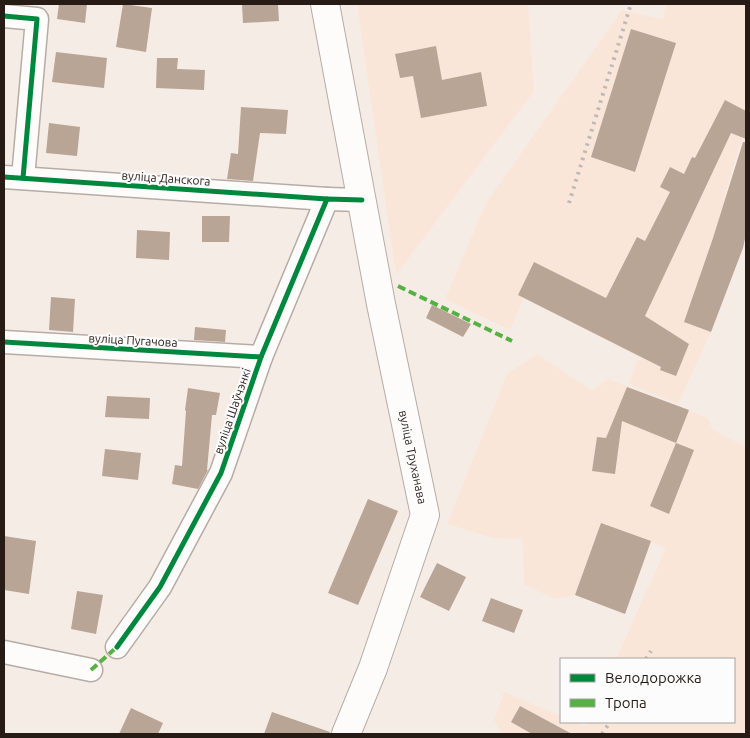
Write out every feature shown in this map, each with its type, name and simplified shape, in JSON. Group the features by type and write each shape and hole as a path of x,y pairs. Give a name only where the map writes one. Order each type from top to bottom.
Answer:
{"main road":[{"path":"325,4 362,200"},
{"name":"вуліца Труханава","path":"346,734 373,668 425,514 381,304 362,200"}],"street":[{"path":"4,16 37,19 13,177"},
{"name":"вуліца Данскога","path":"13,177 327,200"},
{"path":"327,200 362,200"},
{"name":"вуліца Шаўчэнкі","path":"117,647 160,587 221,472 262,357 327,200"},
{"name":"вуліца Пугачова","path":"4,342 262,357"},
{"path":"4,652 91,670"}],"shaded area":[{"path":"357,4 528,4 534,91 396,275"},
{"path":"666,4 746,4 746,125 724,197 726,197 738,157 746,140 746,234 743,248 711,332 678,404 629,384 637,361 643,359 524,298 510,330 445,299 486,203 622,10 663,19"},
{"path":"537,354 593,391 608,379 708,418 713,430 744,446 746,440 746,734 502,734 494,720 504,692 560,716 560,723 578,723 585,726 587,723 735,723 735,658 616,658 666,548 651,542 625,614 575,595 556,599 524,585 523,539 494,538 447,524 507,374"}],"building":[{"path":"59,4 87,4 85,23 57,19"},
{"path":"123,4 152,8 146,52 116,47"},
{"path":"242,4 278,4 279,21 243,23"},
{"path":"631,29 676,43 635,172 591,157"},
{"path":"436,46 442,80 481,72 487,106 421,118 413,76 400,78 395,54"},
{"path":"56,52 107,58 104,88 52,82"},
{"path":"157,58 178,58 177,69 205,70 204,90 156,88"},
{"path":"725,100 746,111 746,139 731,133 645,316 689,344 676,376 660,370 661,367 518,295 534,262 606,298 637,237 645,241 670,192 660,187 670,167 684,174 692,157 695,158"},
{"path":"241,107 288,110 286,134 260,133 253,181 227,179 231,153 238,154"},
{"path":"49,123 80,127 77,156 46,153"},
{"path":"743,142 746,142 746,234 743,248 711,332 684,322"},
{"path":"202,216 230,216 229,242 202,242"},
{"path":"137,230 170,232 169,260 136,258"},
{"path":"51,297 75,299 73,332 49,330"},
{"path":"432,305 471,324 463,337 426,318"},
{"path":"195,327 226,330 225,342 194,340"},
{"path":"627,387 689,410 676,443 622,421 615,474 592,471 597,437 606,438"},
{"path":"188,388 220,393 216,415 212,415 208,470 198,489 172,484 175,465 182,466"},
{"path":"107,396 150,398 149,419 105,417"},
{"path":"676,443 694,450 669,514 650,506"},
{"path":"105,449 141,453 138,480 102,476"},
{"path":"368,499 398,511 358,605 328,593"},
{"path":"601,523 651,541 625,614 575,595"},
{"path":"4,536 36,541 29,594 4,590"},
{"path":"437,563 466,577 449,611 420,597"},
{"path":"77,591 103,595 96,634 71,629"},
{"path":"491,598 523,610 514,633 482,621"},
{"path":"520,706 572,734 532,734 511,722"},
{"path":"131,708 163,723 158,734 119,734"},
{"path":"272,712 330,732 329,734 264,734"}],"railway":[{"path":"569,203 631,4"},
{"path":"647,658 651,651"},
{"path":"602,734 609,723"}],"marked path":[{"path":"398,286 512,341"},
{"path":"91,670 117,647"}],"cycle path":[{"path":"4,16 37,19 23,178"},
{"path":"4,177 327,199"},
{"path":"117,647 160,587 221,473 261,357 327,199 362,200"},
{"path":"4,342 261,357"}]}
